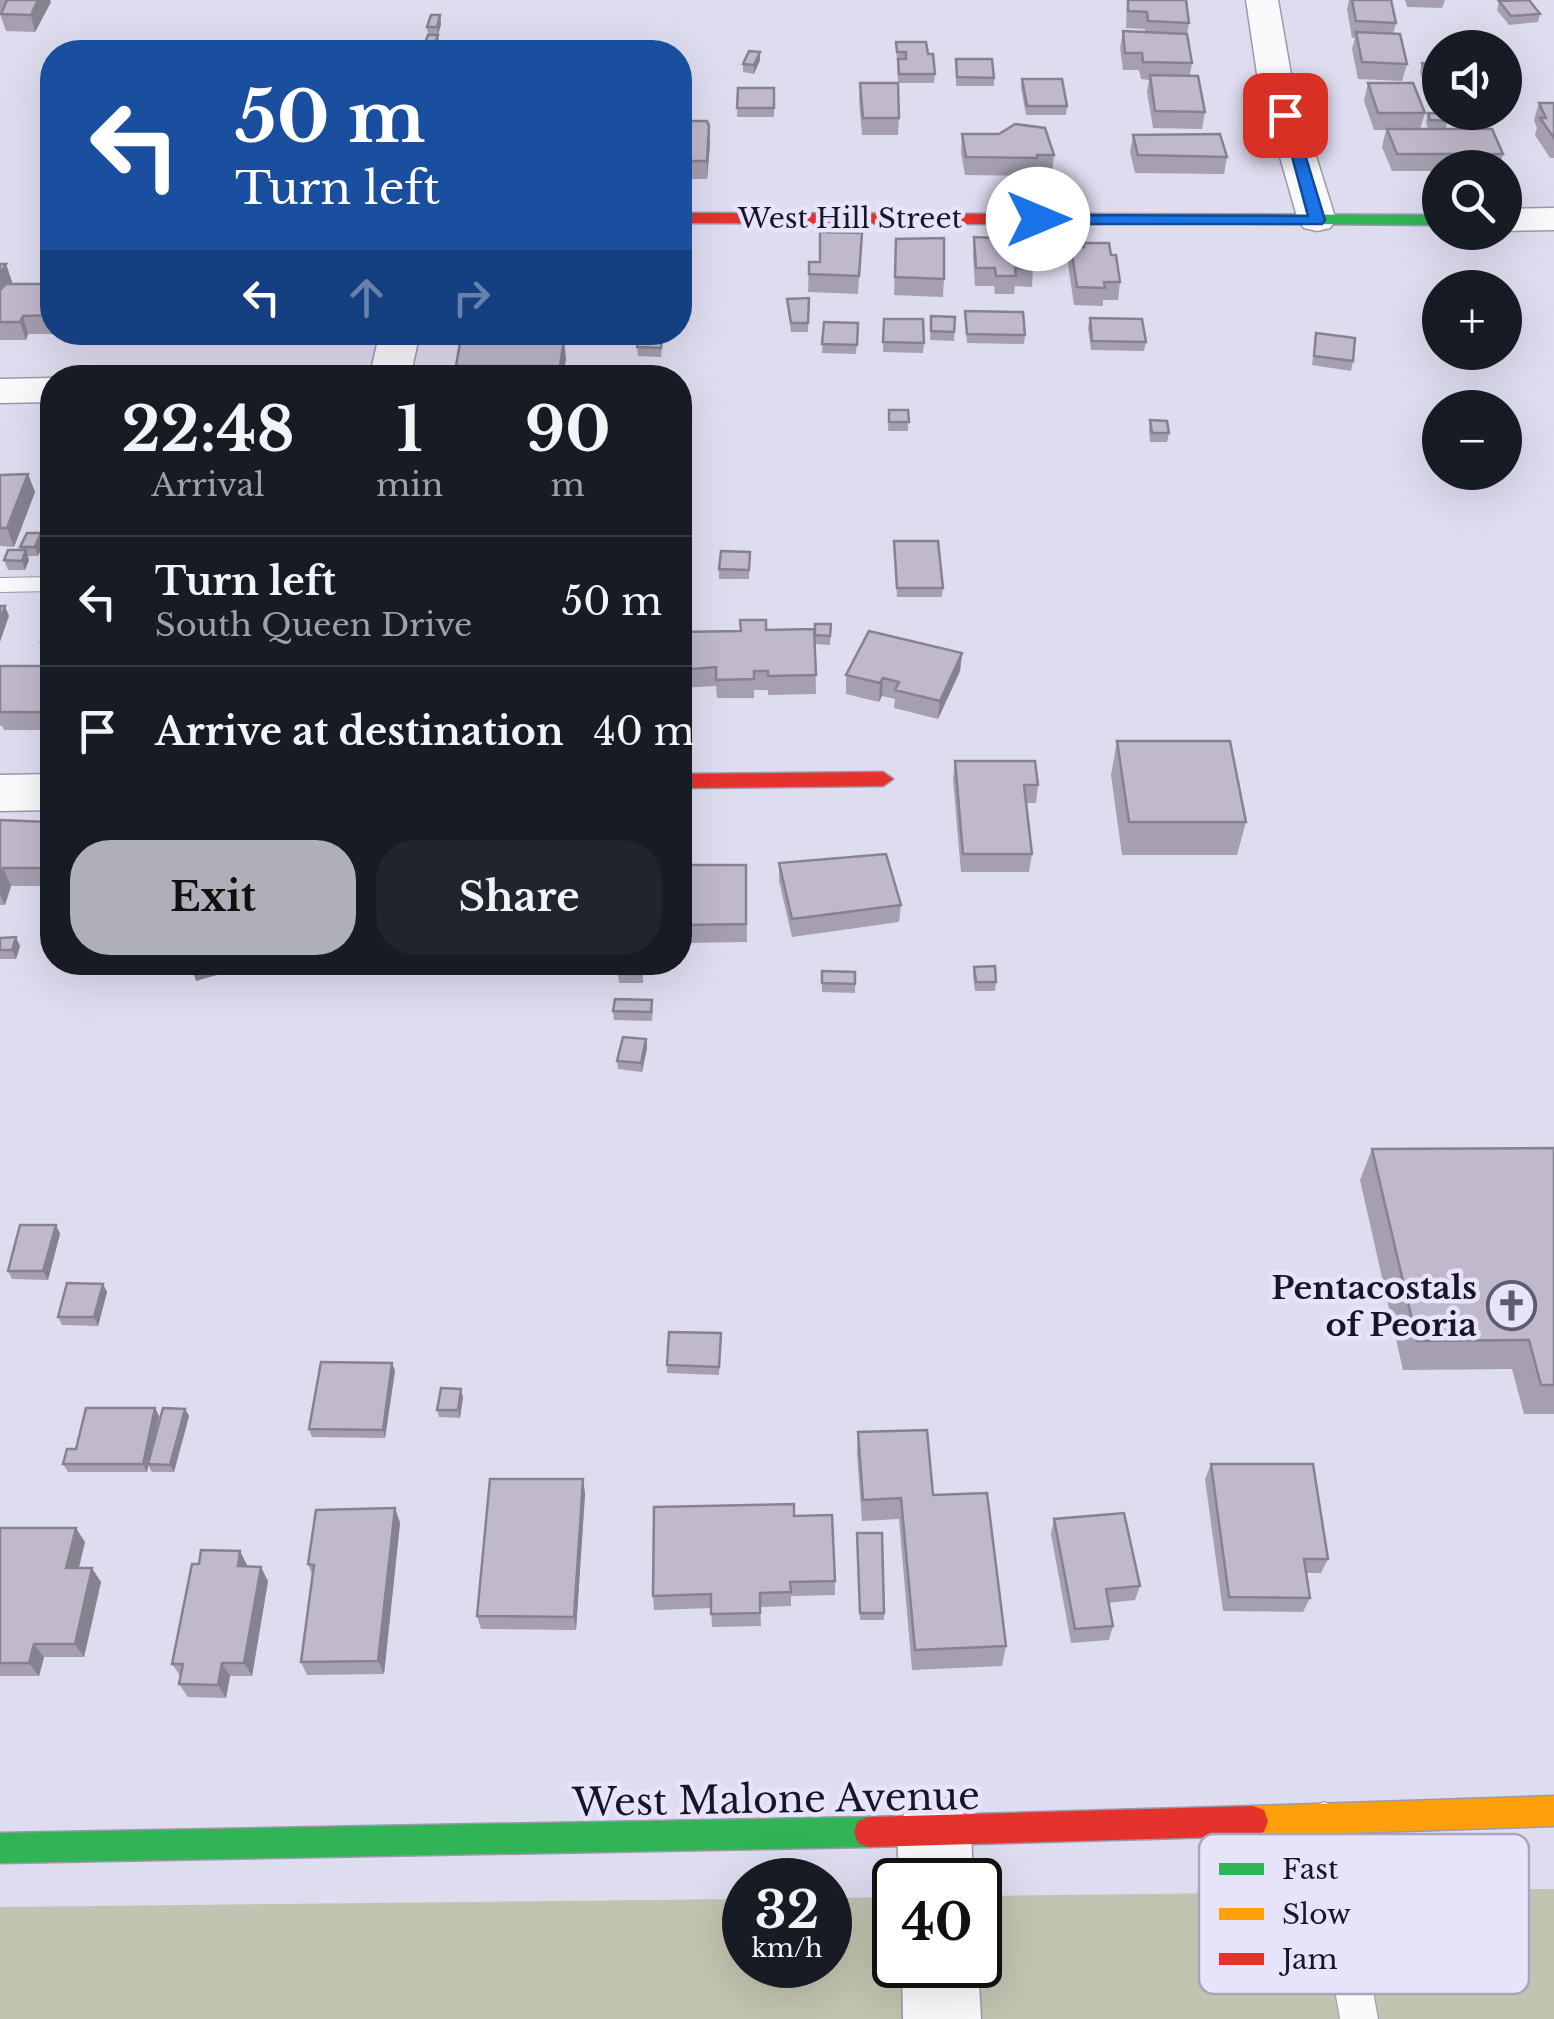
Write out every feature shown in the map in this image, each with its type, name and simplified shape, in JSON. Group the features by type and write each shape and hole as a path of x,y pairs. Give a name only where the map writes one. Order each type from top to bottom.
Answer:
{"street":[{"path":"1262,0 1274,80 1317,220"},
{"name":"West Hill Street","path":"692,218 1422,220"},
{"path":"1522,220 1554,220"},
{"path":"0,391 40,390"},
{"path":"692,782 883,780"},
{"path":"0,794 40,792"},
{"name":"West Malone Avenue","path":"0,1848 935,1856 1324,1819 1554,1811"},
{"path":"941,1988 942,2019"}],"lane":[{"path":"0,585 40,584"},
{"path":"1324,1819 1327,1834"},
{"path":"1354,1994 1358,2019"}],"green space":[{"path":"1529,1889 1554,1889 1554,2019 0,2019 0,1907 722,1899 722,1988 852,1988 852,1898 872,1897 872,1988 1002,1988 1002,1896 1199,1893 1199,1994 1529,1994"}],"building":[{"path":"7,0 38,0 31,15 1,14"},
{"path":"1128,0 1186,0 1189,23 1148,21 1147,12 1128,11"},
{"path":"1352,0 1391,0 1396,23 1356,21"},
{"path":"1529,0 1540,14 1511,16 1499,1"},
{"path":"431,15 440,15 437,27 427,27"},
{"path":"1123,31 1187,34 1192,63 1143,62 1142,53 1125,53"},
{"path":"1356,32 1400,34 1407,64 1362,62"},
{"path":"896,42 926,42 928,54 933,54 935,74 899,74 898,59 906,59 906,52 897,52"},
{"path":"749,51 760,52 754,65 743,64"},
{"path":"956,59 992,59 994,78 957,77"},
{"path":"1150,75 1198,76 1205,112 1155,111"},
{"path":"1022,79 1062,79 1067,106 1027,106"},
{"path":"860,83 898,83 899,118 863,118"},
{"path":"1368,83 1413,83 1422,113 1378,113"},
{"path":"738,88 774,88 774,108 737,108"},
{"path":"1539,103 1554,103 1554,138 1540,118 1546,118"},
{"path":"692,121 707,121 709,126 707,161 692,161"},
{"path":"1015,124 1045,128 1054,155 966,157 962,134 999,134"},
{"path":"1387,129 1492,130 1501,150 1422,150 1422,154 1397,154"},
{"path":"1220,134 1227,157 1138,155 1133,135"},
{"path":"820,232 862,233 859,276 809,274 809,262 820,262"},
{"path":"993,232 1027,232 1033,269 1015,268 1016,276 996,276 995,268 976,268 974,237 994,238"},
{"path":"944,238 944,279 895,277 896,239"},
{"path":"1084,243 1109,243 1111,255 1116,255 1120,282 1104,282 1105,288 1077,287 1071,247 1084,247"},
{"path":"6,284 40,284 40,315 23,316 20,322 0,322 0,290"},
{"path":"809,298 808,323 791,323 787,299"},
{"path":"965,311 1023,312 1025,335 967,334"},
{"path":"931,316 955,317 954,332 931,331"},
{"path":"1090,318 1142,319 1146,342 1092,341"},
{"path":"884,319 923,319 924,343 883,342"},
{"path":"824,322 858,323 857,345 822,344"},
{"path":"1316,333 1355,338 1353,361 1314,356"},
{"path":"460,345 563,345 560,365 456,365"},
{"path":"889,410 908,410 909,422 889,422"},
{"path":"1150,420 1167,421 1169,433 1152,433"},
{"path":"28,474 7,528 0,528 0,475"},
{"path":"27,533 40,533 35,547 20,547"},
{"path":"894,541 938,541 943,588 897,588"},
{"path":"8,550 26,550 22,561 4,560"},
{"path":"721,551 750,552 749,570 719,569"},
{"path":"740,620 766,620 766,630 814,629 816,675 768,676 768,671 754,671 754,679 716,680 716,667 692,669 692,632 741,631"},
{"path":"815,624 831,624 830,636 815,635"},
{"path":"869,631 962,653 940,701 895,690 899,682 883,678 880,683 846,675"},
{"path":"0,666 40,666 40,712 0,712"},
{"path":"1117,741 1230,741 1246,822 1129,822"},
{"path":"955,761 1035,761 1038,785 1024,785 1032,854 963,854"},
{"path":"0,820 40,822 40,868 3,868 0,878"},
{"path":"886,854 901,905 792,919 779,863"},
{"path":"692,865 746,865 746,924 692,925"},
{"path":"16,937 12,950 0,950 0,938"},
{"path":"995,966 996,982 976,982 974,967"},
{"path":"822,971 855,972 855,984 822,983"},
{"path":"615,999 652,1000 651,1012 613,1011"},
{"path":"623,1037 646,1039 641,1063 617,1061"},
{"path":"1554,1148 1554,1385 1541,1385 1529,1340 1417,1341 1372,1149"},
{"path":"20,1225 56,1225 43,1271 8,1271"},
{"path":"67,1283 103,1284 94,1317 58,1317"},
{"path":"669,1332 721,1333 719,1367 667,1365"},
{"path":"321,1362 392,1363 383,1430 309,1429"},
{"path":"441,1388 461,1389 458,1410 437,1410"},
{"path":"86,1408 155,1408 143,1464 63,1464 67,1449 76,1449"},
{"path":"163,1408 185,1409 170,1465 148,1464"},
{"path":"927,1430 933,1495 987,1493 1006,1646 915,1650 901,1498 863,1500 858,1432"},
{"path":"1211,1464 1313,1464 1328,1559 1304,1559 1310,1598 1229,1597"},
{"path":"490,1479 583,1479 574,1617 477,1616"},
{"path":"794,1504 794,1516 832,1515 835,1581 790,1582 791,1592 760,1593 760,1613 711,1614 711,1594 653,1596 654,1507"},
{"path":"395,1508 378,1661 301,1662 314,1565 308,1564 316,1510"},
{"path":"1124,1513 1140,1586 1106,1589 1113,1626 1075,1629 1054,1519"},
{"path":"0,1528 76,1528 66,1568 92,1568 75,1644 34,1644 29,1663 0,1663"},
{"path":"857,1533 882,1533 884,1613 860,1613"},
{"path":"201,1550 240,1551 238,1566 261,1567 244,1663 222,1663 218,1685 179,1684 183,1664 172,1664 192,1564 199,1564"}],"traffic: fast":[{"path":"1062,219 1422,220"},
{"path":"0,1848 869,1832"}],"traffic: slow":[{"path":"1253,1821 1554,1811"}],"traffic: jam":[{"path":"692,218 1062,219"},
{"path":"692,781 883,779"},
{"path":"869,1832 1253,1821"}],"place":[{"name":"Pentacostals of Peoria","path":"1512,1306"}],"route":[{"path":"1038,219 1317,220 1285,115"}]}
